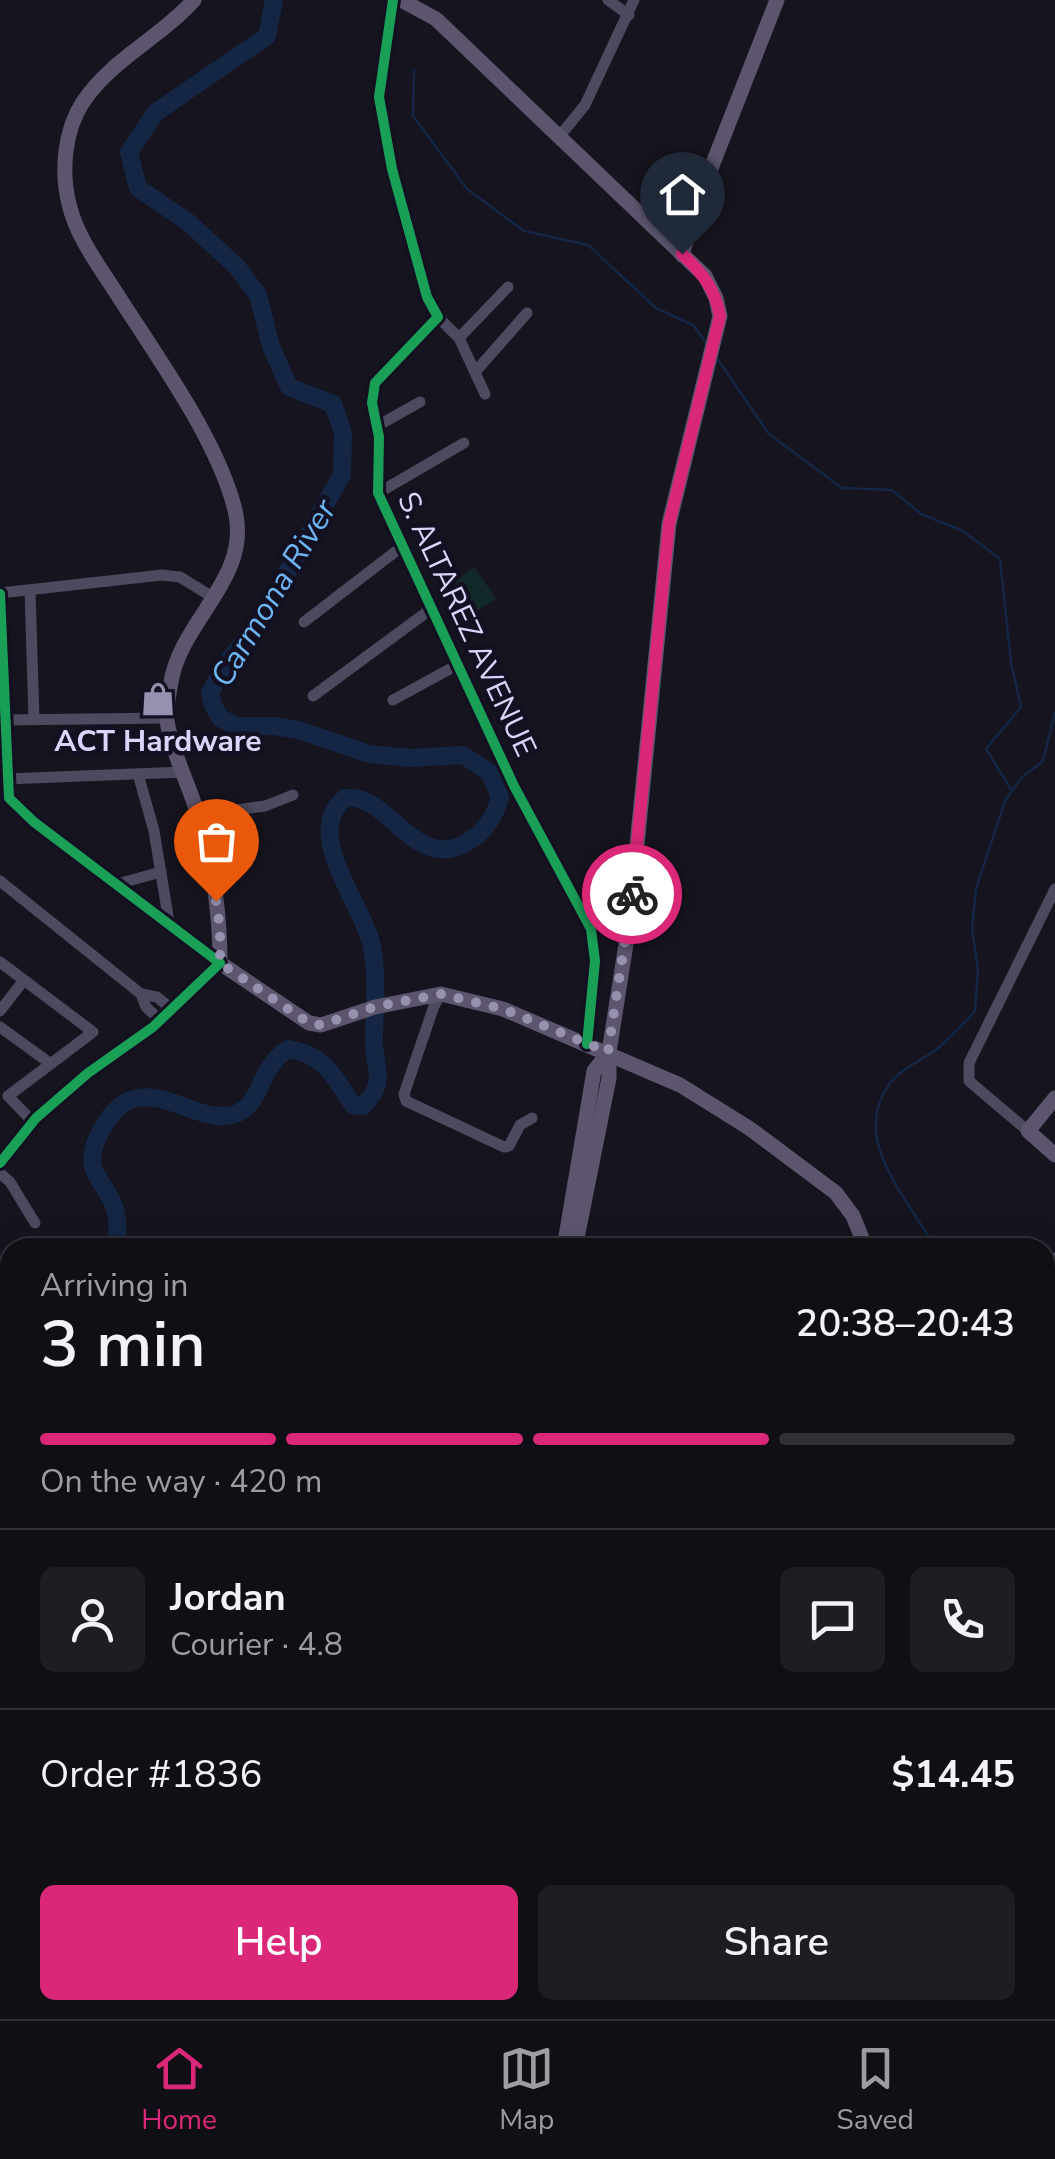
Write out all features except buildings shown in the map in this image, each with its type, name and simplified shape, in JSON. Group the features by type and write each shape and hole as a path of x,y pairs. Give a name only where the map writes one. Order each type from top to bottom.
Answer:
{"main road":[{"path":"194,0 102,76 80,107 64,170 70,208 94,258 190,414 236,512 231,568 177,658 167,718 198,816 220,928 220,963 309,1023 321,1025 374,1007 441,994 503,1009 608,1052 680,1085 749,1128 836,1194 853,1216 862,1238"},
{"path":"401,0 436,18 705,276 720,316 669,524 629,925 608,1052 609,1078 577,1238"},
{"path":"682,254 699,199 778,0"},
{"path":"566,1238 594,1071 608,1052"},
{"path":"1055,1098 1028,1131 1055,1155"}],"street":[{"path":"393,0 379,97 392,169 427,297 438,317 459,338 485,394"},
{"path":"608,0 629,16"},
{"path":"559,136 586,105 634,0"},
{"path":"459,338 508,287"},
{"path":"476,371 527,313"},
{"name":"S. ALTAREZ AVENUE","path":"438,317 375,382 372,403 377,426 378,493 514,786 591,928 595,961 587,1044"},
{"path":"377,426 420,402"},
{"path":"378,493 464,444"},
{"path":"304,622 404,545"},
{"path":"0,1163 33,1122 88,1073 161,1021 220,963 34,822 9,798 0,594 162,575 180,577 214,598"},
{"path":"30,590 34,719"},
{"path":"313,696 431,609"},
{"path":"394,700 457,665"},
{"path":"4,720 167,718"},
{"path":"6,779 184,772"},
{"path":"138,774 169,922"},
{"path":"198,816 265,806 293,794"},
{"path":"117,884 161,872"},
{"path":"0,880 141,994 146,1007 161,1021"},
{"path":"1028,1131 969,1080 969,1063 1053,896"},
{"path":"0,962 94,1032 3,1095 33,1122"},
{"path":"0,1011 24,980"},
{"path":"141,994 157,996 173,1010"},
{"path":"441,994 404,1094 406,1101 504,1147 509,1146 520,1125 532,1118"},
{"path":"0,1028 50,1064"},
{"path":"0,1173 10,1182 35,1223"}],"green space":[{"path":"474,567 496,598 475,613 453,583"}],"waterway":[{"name":"Carmona River","path":"117,1238 116,1214 92,1161 97,1139 113,1113 130,1100 149,1097 226,1116 250,1104 272,1064 288,1049 320,1062 353,1105 363,1106 371,1097 378,1075 372,947 339,870 330,830 333,813 345,798 376,807 418,841 433,848 450,849 480,833 500,797 489,772 463,755 410,758 369,754 299,730 237,726 220,718 213,705 210,693 225,665 260,620 342,475 343,433 333,404 289,387 271,346 258,295 237,267 188,222 138,188 129,152 155,113 267,36 274,0"},
{"path":"414,70 413,116 467,189 524,231 588,245 656,308 693,325 706,343"},
{"path":"716,357 769,434 842,488 892,490 921,514 963,531 1000,559 1011,663 1021,707 986,749 1012,791"},
{"path":"929,1238 886,1167 876,1124 880,1102 897,1076 937,1049 975,1011 978,970 972,929 976,889 1005,801 1021,778 1043,761 1055,713"}],"cycle path":[{"path":"393,0 379,97 392,169 427,297 438,317 375,383 372,403 379,437 378,493 514,786 591,929 595,961 587,1044"},
{"path":"0,594 9,798 34,822 220,963 153,1027 88,1073 36,1118 0,1163"}],"way so far":[{"path":"216,901 220,963 309,1023 321,1025 374,1007 441,994 503,1009 608,1052 632,894"}],"place":[{"name":"ACT Hardware","path":"158,699"}],"route":[{"path":"632,894 669,524 720,316 705,276 682,254"}]}
